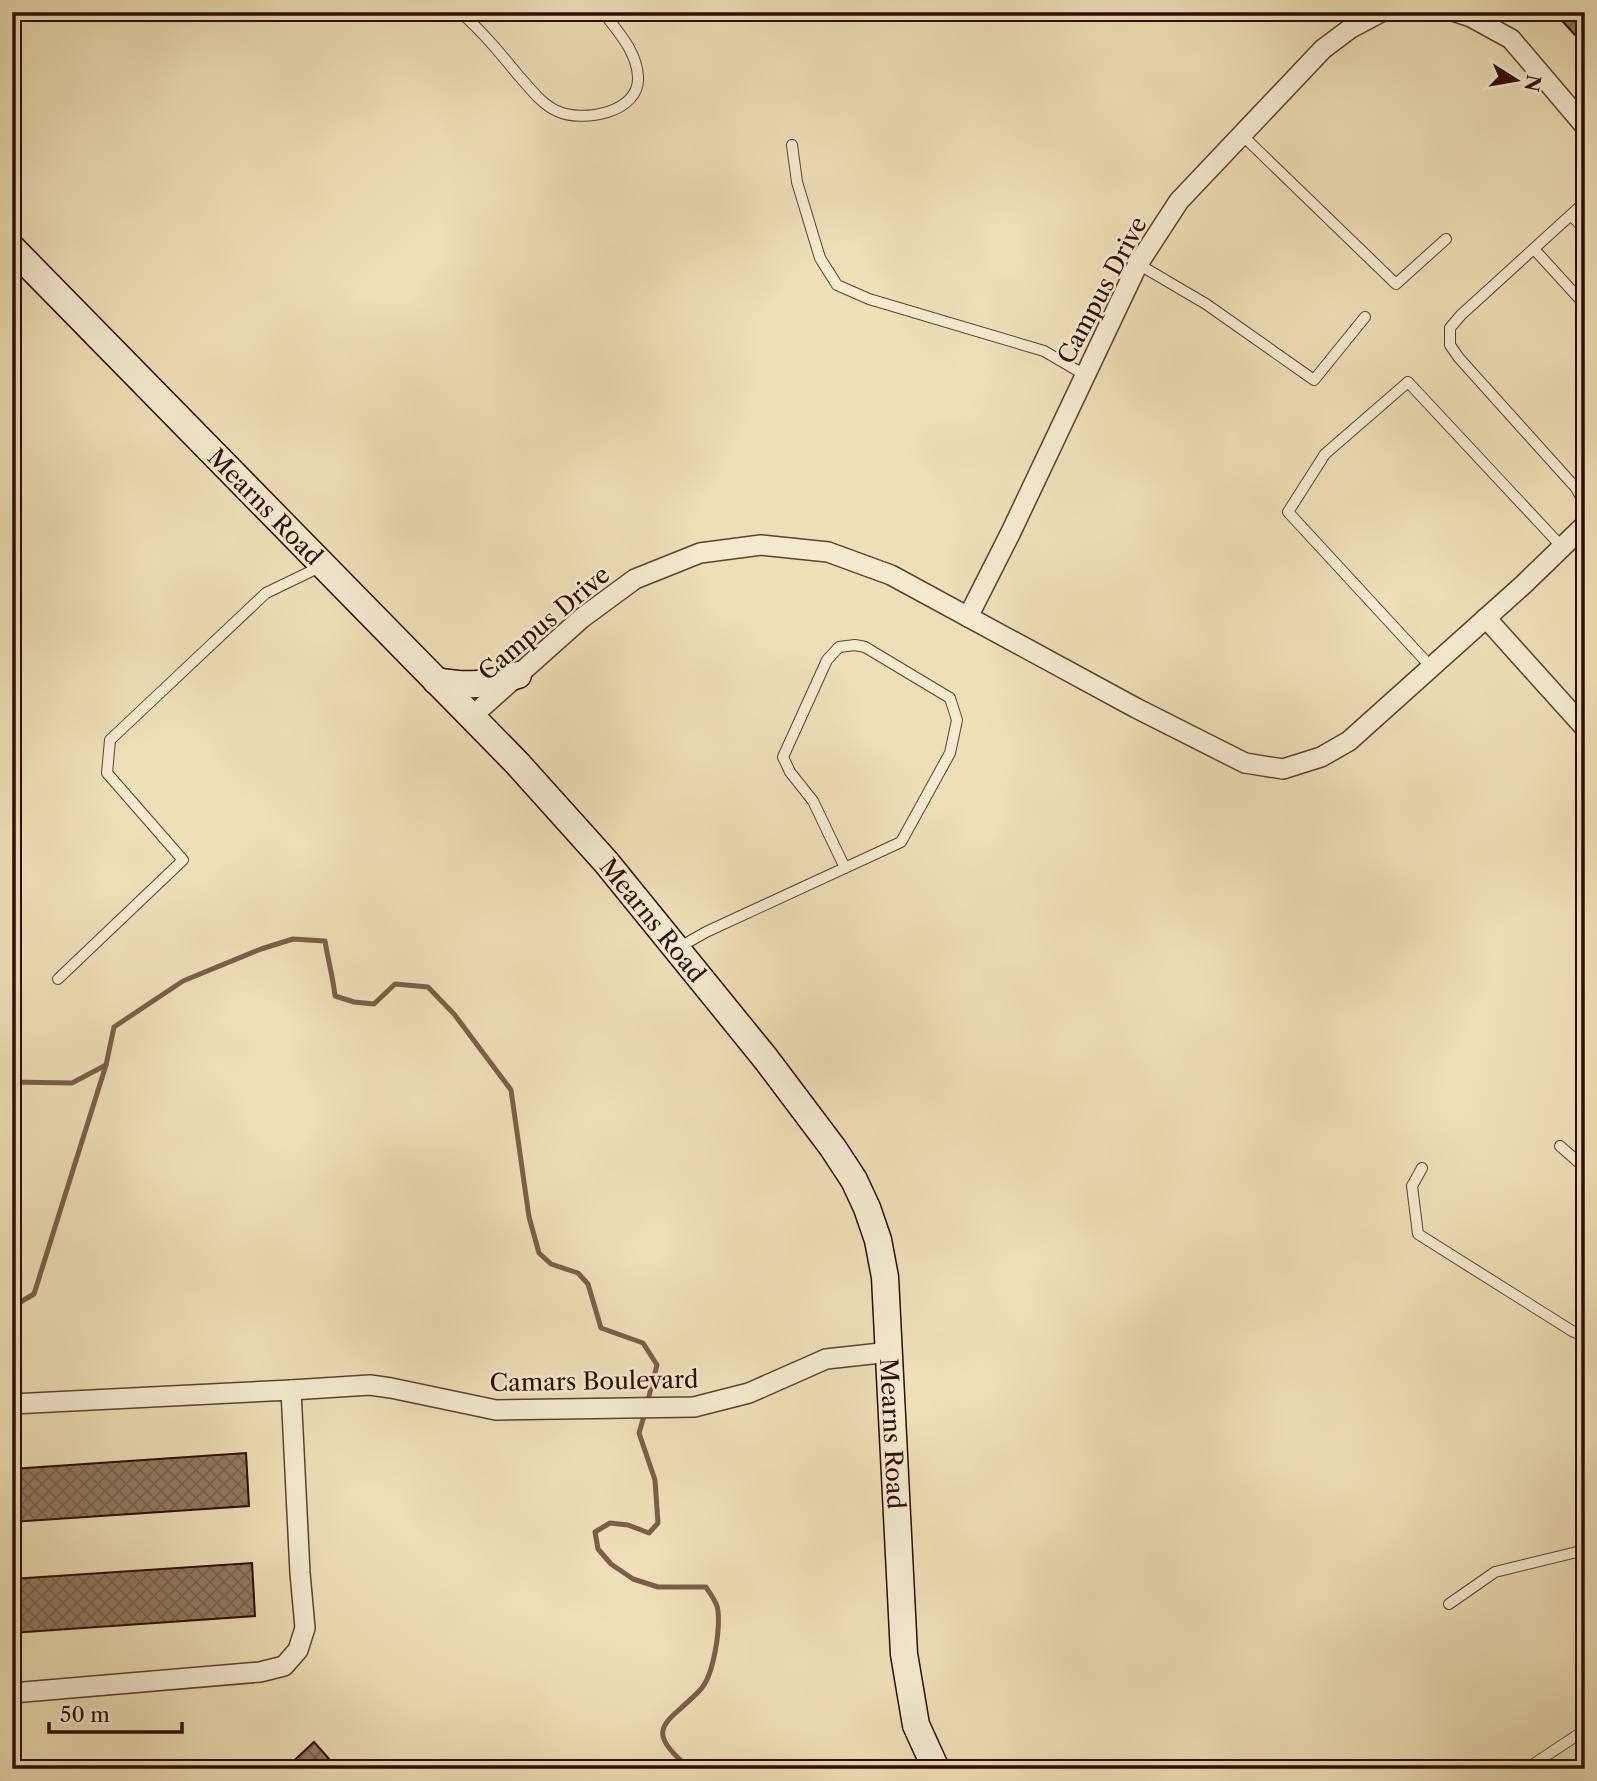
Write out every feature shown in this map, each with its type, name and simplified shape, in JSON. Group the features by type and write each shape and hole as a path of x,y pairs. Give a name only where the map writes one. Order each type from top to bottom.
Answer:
{"street":[{"name":"Campus Drive","path":"968,617 1138,264 1179,201 1323,49 1381,12"},
{"path":"1456,12 1471,17 1511,39 1585,126"},
{"name":"Mearns Road","path":"12,248 471,717 606,862 783,1081 854,1180 878,1240 885,1277 904,1654 916,1725 936,1769"},
{"name":"Campus Drive","path":"471,717 582,618 635,579 700,553 761,545 828,552 891,575 1136,708 1245,763 1283,769 1321,757 1349,741 1585,525"},
{"path":"1486,618 1585,728"},
{"path":"436,681 471,686 492,684 518,675"},
{"name":"Camars Boulevard","path":"12,1404 370,1385 496,1410 694,1407 749,1393 825,1359 890,1352"},
{"path":"12,1693 260,1672 284,1666 298,1650 305,1628 291,1390"}],"lane":[{"path":"460,12 540,99 558,112 582,117 612,113 634,92 638,79 632,54 603,12"},
{"path":"1242,135 1396,284 1446,239"},
{"path":"792,145 797,182 820,258 837,285 869,299 1044,351 1085,375"},
{"path":"1585,202 1450,328 1450,345 1459,358 1576,488 1585,504"},
{"path":"1571,215 1585,230"},
{"path":"1534,249 1585,305"},
{"path":"1138,264 1206,304 1314,380 1365,317"},
{"path":"1431,667 1288,512 1325,454 1408,382 1562,547"},
{"path":"58,979 183,860 107,773 110,740 266,593 323,566"},
{"path":"678,948 706,932 845,868 901,842 950,753 957,720 950,698 865,647 855,645 839,647 827,660 783,757 790,772 813,801 845,868"},
{"path":"1560,1146 1585,1168"},
{"path":"1422,1168 1412,1186 1418,1234 1585,1337"},
{"path":"1449,1604 1495,1572 1585,1550"},
{"path":"1526,1769 1585,1730"}],"building":[{"path":"1554,12 1585,12 1585,46"},
{"path":"246,1453 249,1506 12,1522 12,1469"},
{"path":"252,1563 255,1616 12,1633 12,1579"},
{"path":"314,1742 338,1769 285,1769"}],"waterway":[{"path":"12,1307 34,1294 106,1065 114,1027 183,981 261,949 293,939 325,941 335,996 374,1004 395,984 428,987 454,1014 511,1090 529,1217 539,1253 551,1264 578,1273 588,1284 601,1328 643,1343 657,1365 647,1404"},
{"path":"12,1082 72,1083 106,1065"},
{"path":"645,1413 639,1433 655,1480 658,1523 649,1533 628,1525 610,1523 595,1532 598,1549 611,1564 633,1579 658,1587 706,1587 717,1605 717,1640 706,1682 664,1726 666,1744 691,1769"}]}
